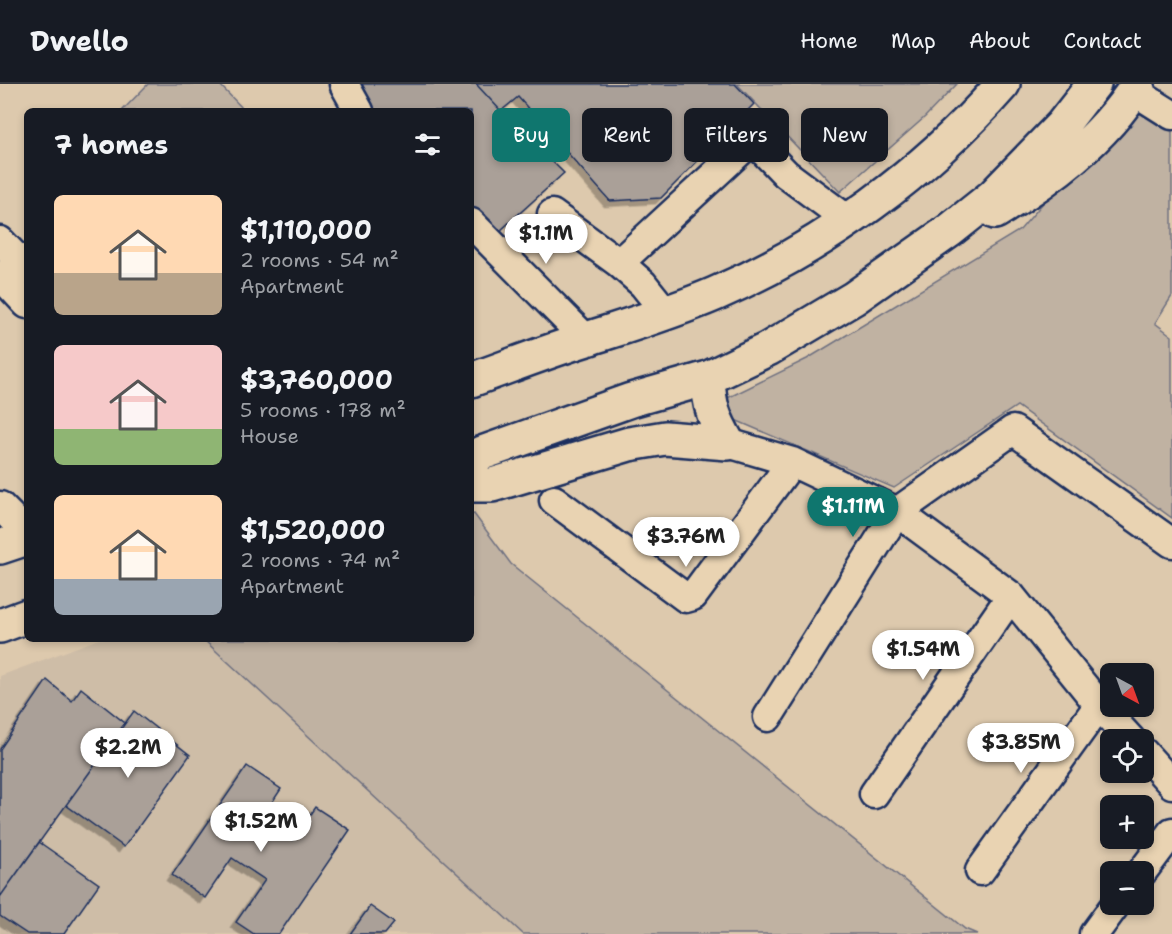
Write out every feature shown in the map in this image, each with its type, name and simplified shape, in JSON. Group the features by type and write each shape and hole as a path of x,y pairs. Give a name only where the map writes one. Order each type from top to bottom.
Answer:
{"main road":[{"path":"478,372 667,314 717,294 758,274 848,220 902,180 962,128 1003,84"},
{"path":"474,456 631,400 708,378 768,349 854,298 949,231 993,196 1062,125 1094,84"},
{"path":"949,231 988,217 1067,164 1103,129 1136,87"},
{"path":"708,378 709,400 714,419 728,443"},
{"path":"474,485 492,485 629,444 665,438 728,443"},
{"path":"0,547 24,539"},
{"path":"0,626 24,617"}],"street":[{"path":"344,84 357,108"},
{"path":"1136,87 1172,115"},
{"path":"619,263 752,141 786,174 848,220"},
{"path":"552,214 619,263 643,284 667,314"},
{"path":"474,226 586,339"},
{"path":"0,241 24,266"},
{"path":"0,275 24,301"},
{"path":"768,717 897,512 1013,430 1172,543"},
{"path":"728,443 792,462 897,512 1011,596 1121,729"},
{"path":"554,500 686,598 693,596 792,462"},
{"path":"0,506 24,530"},
{"path":"874,794 1011,596"},
{"path":"980,871 1099,705"},
{"path":"1154,764 1172,784"},
{"path":"1150,861 1172,832"},
{"path":"1094,934 1108,915"}],"shaded area":[{"path":"148,84 219,84 242,108 125,108"},
{"path":"737,84 957,84 925,117 888,150 888,108 801,108 801,151 789,139 789,108 760,108"},
{"path":"1135,95 1172,121 1172,296 1155,323 1172,336 1172,518 1017,406 894,488 707,408 807,359 1020,230"},
{"path":"811,162 874,162 840,192"},
{"path":"474,514 511,564 965,929 977,934 523,934 206,642 474,642"},
{"path":"91,642 206,642 523,934 0,934 0,676"}],"building":[{"path":"358,84 476,84 498,108 492,108 492,162 553,162 564,173 491,239 474,221 474,108 367,108"},
{"path":"476,84 735,84 754,104 750,108 684,108 684,162 697,162 661,198 610,201 570,156 570,108 528,108 518,97 505,108 498,108"},
{"path":"47,680 72,701 81,688 125,723 0,897 0,749"},
{"path":"134,711 190,755 124,847 66,805"},
{"path":"247,766 281,789 261,819 292,840 315,807 350,830 279,934 254,934 236,922 265,880 232,858 205,898 172,875"},
{"path":"39,842 99,884 64,934 27,934 0,916 0,897"},
{"path":"370,906 394,923 385,934 350,934"}]}
